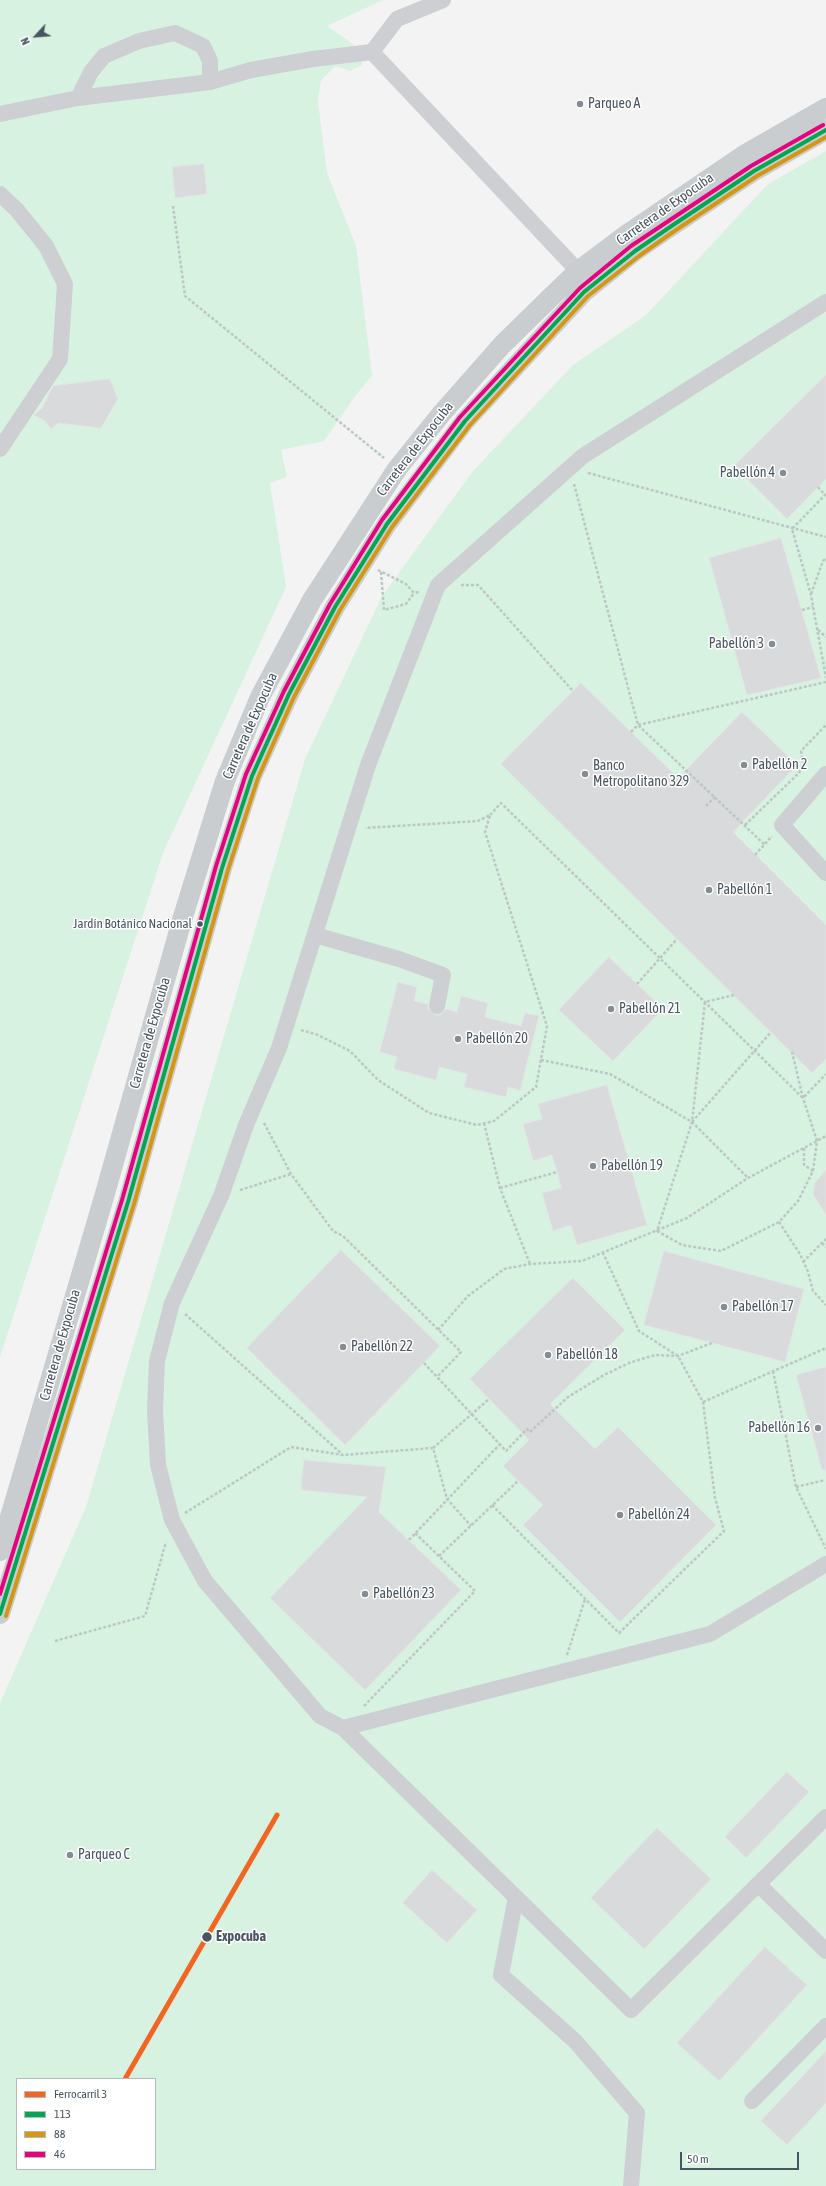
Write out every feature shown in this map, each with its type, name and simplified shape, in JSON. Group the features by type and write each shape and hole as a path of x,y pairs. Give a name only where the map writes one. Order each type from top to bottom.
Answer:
{"main road":[{"name":"Carretera de Expocuba","path":"0,1551 104,1197 182,920 225,781 260,697 312,600 397,469 442,413 502,345 578,271 626,235 744,155 826,108"},
{"name":"Carretera de Expocuba","path":"0,1614 128,1202 222,868 252,776 288,694 335,607 387,524 465,420 584,292 635,251 670,226 754,171 826,130"}],"street":[{"path":"0,114 78,98 210,82 251,70 313,59 372,52 397,19 443,0"},
{"path":"78,98 91,72 104,56 139,41 175,33 203,46 210,61 210,82"},
{"path":"372,52 578,271"},
{"path":"0,194 17,210 46,246 65,284 60,359 0,449"},
{"path":"826,302 583,456 438,585 368,765 279,1048 254,1106 221,1196 172,1303 157,1361 155,1410 158,1465 172,1520 205,1581 320,1716 343,1728 631,2010 826,1817"},
{"path":"826,774 782,825 826,873"},
{"path":"315,935 399,959 443,975 437,1006"},
{"path":"343,1728 710,1634 826,1564"},
{"path":"758,1884 826,1951"},
{"path":"516,1897 501,1975 575,2041 637,2113 631,2186"},
{"path":"752,2101 826,2026"}],"path":[{"path":"173,206 185,296 397,469"},
{"path":"570,468 826,537"},
{"path":"570,468 638,725 764,844"},
{"path":"792,529 825,494 818,487"},
{"path":"792,529 811,595 826,678"},
{"path":"811,595 823,561 826,558"},
{"path":"363,562 406,584 414,594"},
{"path":"381,572 384,610 406,604 414,594 438,585 478,585 573,691"},
{"path":"802,610 813,607"},
{"path":"818,630 826,637"},
{"path":"631,732 638,725 826,682"},
{"path":"745,825 799,773 803,763 801,751 826,725"},
{"path":"706,806 715,797"},
{"path":"490,815 501,803 803,1098"},
{"path":"755,855 782,825"},
{"path":"637,984 677,939"},
{"path":"705,1002 734,995"},
{"path":"657,1231 692,1122 705,1002"},
{"path":"692,1122 771,1032"},
{"path":"657,1231 682,1245 721,1251 779,1222 798,1201 813,1171 817,1141 803,1098 792,1052"},
{"path":"541,1060 610,1074 692,1122 748,1178"},
{"path":"803,1098 826,1074"},
{"path":"254,1106 291,1174 333,1231 343,1236 461,1352 437,1377"},
{"path":"484,1123 500,1188 530,1264"},
{"path":"438,1330 468,1296 504,1269 530,1264 582,1261 657,1231 688,1218 748,1178 826,1136"},
{"path":"804,1148 804,1165 813,1171"},
{"path":"500,1188 557,1172"},
{"path":"221,1196 291,1174"},
{"path":"779,1222 803,1262 813,1291 826,1305"},
{"path":"803,1262 826,1239"},
{"path":"822,1243 826,1247"},
{"path":"492,1505 619,1633 724,1531 715,1498 703,1402 678,1356 639,1331 603,1253"},
{"path":"172,1303 343,1455"},
{"path":"424,1363 506,1451 527,1429 530,1432 568,1397 604,1375 629,1363 655,1355 678,1356 712,1343"},
{"path":"703,1402 826,1348"},
{"path":"773,1371 796,1487 826,1548"},
{"path":"55,1642 145,1616 172,1520 291,1447 343,1455 432,1448 489,1399"},
{"path":"409,1540 500,1444"},
{"path":"432,1448 448,1499 471,1526"},
{"path":"796,1487 824,1480"},
{"path":"439,1556 518,1481"},
{"path":"343,1728 475,1592 415,1533"},
{"path":"561,1672 585,1599"}],"green space":[{"name":"Jardín Botánico Nacional","path":"0,0 383,0 327,26 355,46 361,58 362,65 350,71 336,66 321,80 318,102 327,173 356,246 372,376 356,395 324,441 281,450 287,477 270,483 286,587 163,853 0,1357"},
{"path":"826,151 826,2186 0,2186 0,1703 86,1507 305,759 382,596 473,471 573,365 646,315 768,184"}],"building":[{"path":"204,164 207,194 175,198 172,167"},
{"name":"Pabellón 4","path":"826,375 826,479 787,519 734,466"},
{"path":"110,379 118,399 101,428 58,423 51,429 45,421 34,415 42,408 53,386"},
{"name":"Pabellón 3","path":"781,538 821,678 747,695 709,558"},
{"name":"Pabellón 1","path":"581,683 678,778 742,712 797,765 733,832 826,925 826,1059 812,1073 501,764"},
{"name":"Pabellón 21","path":"609,957 663,1009 613,1061 559,1010"},
{"name":"Pabellón 20","path":"398,982 417,987 414,1001 428,1004 428,1009 435,1015 440,1015 446,1009 457,1012 461,996 488,1003 485,1017 521,1026 525,1013 539,1016 520,1091 508,1087 506,1097 464,1087 467,1074 439,1067 436,1080 394,1069 397,1057 380,1052"},
{"name":"Pabellón 19","path":"607,1085 647,1225 577,1245 571,1225 553,1231 542,1193 561,1188 557,1172 552,1155 533,1161 523,1124 542,1119 538,1104"},
{"path":"826,1170 826,1215 813,1194 815,1183"},
{"name":"Pabellón 22","path":"341,1250 440,1346 345,1445 247,1348"},
{"name":"Pabellón 17","path":"664,1251 804,1289 785,1362 644,1325"},
{"name":"Pabellón 24","path":"573,1278 625,1330 550,1404 595,1449 618,1427 716,1525 620,1622 523,1525 543,1505 503,1466 529,1440 470,1379"},
{"name":"Pabellón 16","path":"826,1367 826,1470 822,1470 796,1375"},
{"name":"Pabellón 23","path":"304,1460 386,1467 379,1512 461,1590 365,1690 270,1598 367,1497 301,1490"},
{"path":"787,1772 809,1792 746,1858 725,1837"},
{"path":"657,1828 711,1879 644,1949 591,1898"},
{"path":"432,1870 477,1910 447,1943 403,1903"},
{"path":"765,1947 807,1985 719,2081 677,2043"},
{"path":"826,2051 826,2103 787,2145 761,2121"}],"rail line":[{"name":"3","path":"126,2078 277,1815"}],"transit line":[{"name":"46","path":"0,1594 122,1200 216,866 246,774 284,691 330,604 382,520 460,417 580,288 631,246 751,166 823,125"},
{"name":"113","path":"0,1614 128,1202 222,868 252,776 289,694 335,607 387,524 465,421 584,292 635,251 670,227 754,171 826,130"},
{"name":"88","path":"6,1616 134,1204 228,870 258,778 294,697 340,610 392,527 470,425 588,296 639,256 673,232 757,176 826,137"}],"place":[{"name":"Parqueo A","path":"580,104"},
{"name":"Pabellón 4","path":"783,473"},
{"name":"Pabellón 3","path":"772,644"},
{"name":"Pabellón 2","path":"744,765"},
{"name":"Banco Metropolitano 329","path":"585,774"},
{"name":"Pabellón 1","path":"709,890"},
{"name":"Jardín Botánico Nacional","path":"200,924"},
{"name":"Pabellón 21","path":"611,1009"},
{"name":"Pabellón 20","path":"458,1039"},
{"name":"Pabellón 19","path":"593,1166"},
{"name":"Pabellón 17","path":"724,1307"},
{"name":"Pabellón 22","path":"343,1347"},
{"name":"Pabellón 18","path":"548,1355"},
{"name":"Pabellón 16","path":"818,1428"},
{"name":"Pabellón 24","path":"620,1515"},
{"name":"Pabellón 23","path":"365,1594"},
{"name":"Parqueo C","path":"70,1855"},
{"name":"Expocuba","path":"207,1937"}]}
